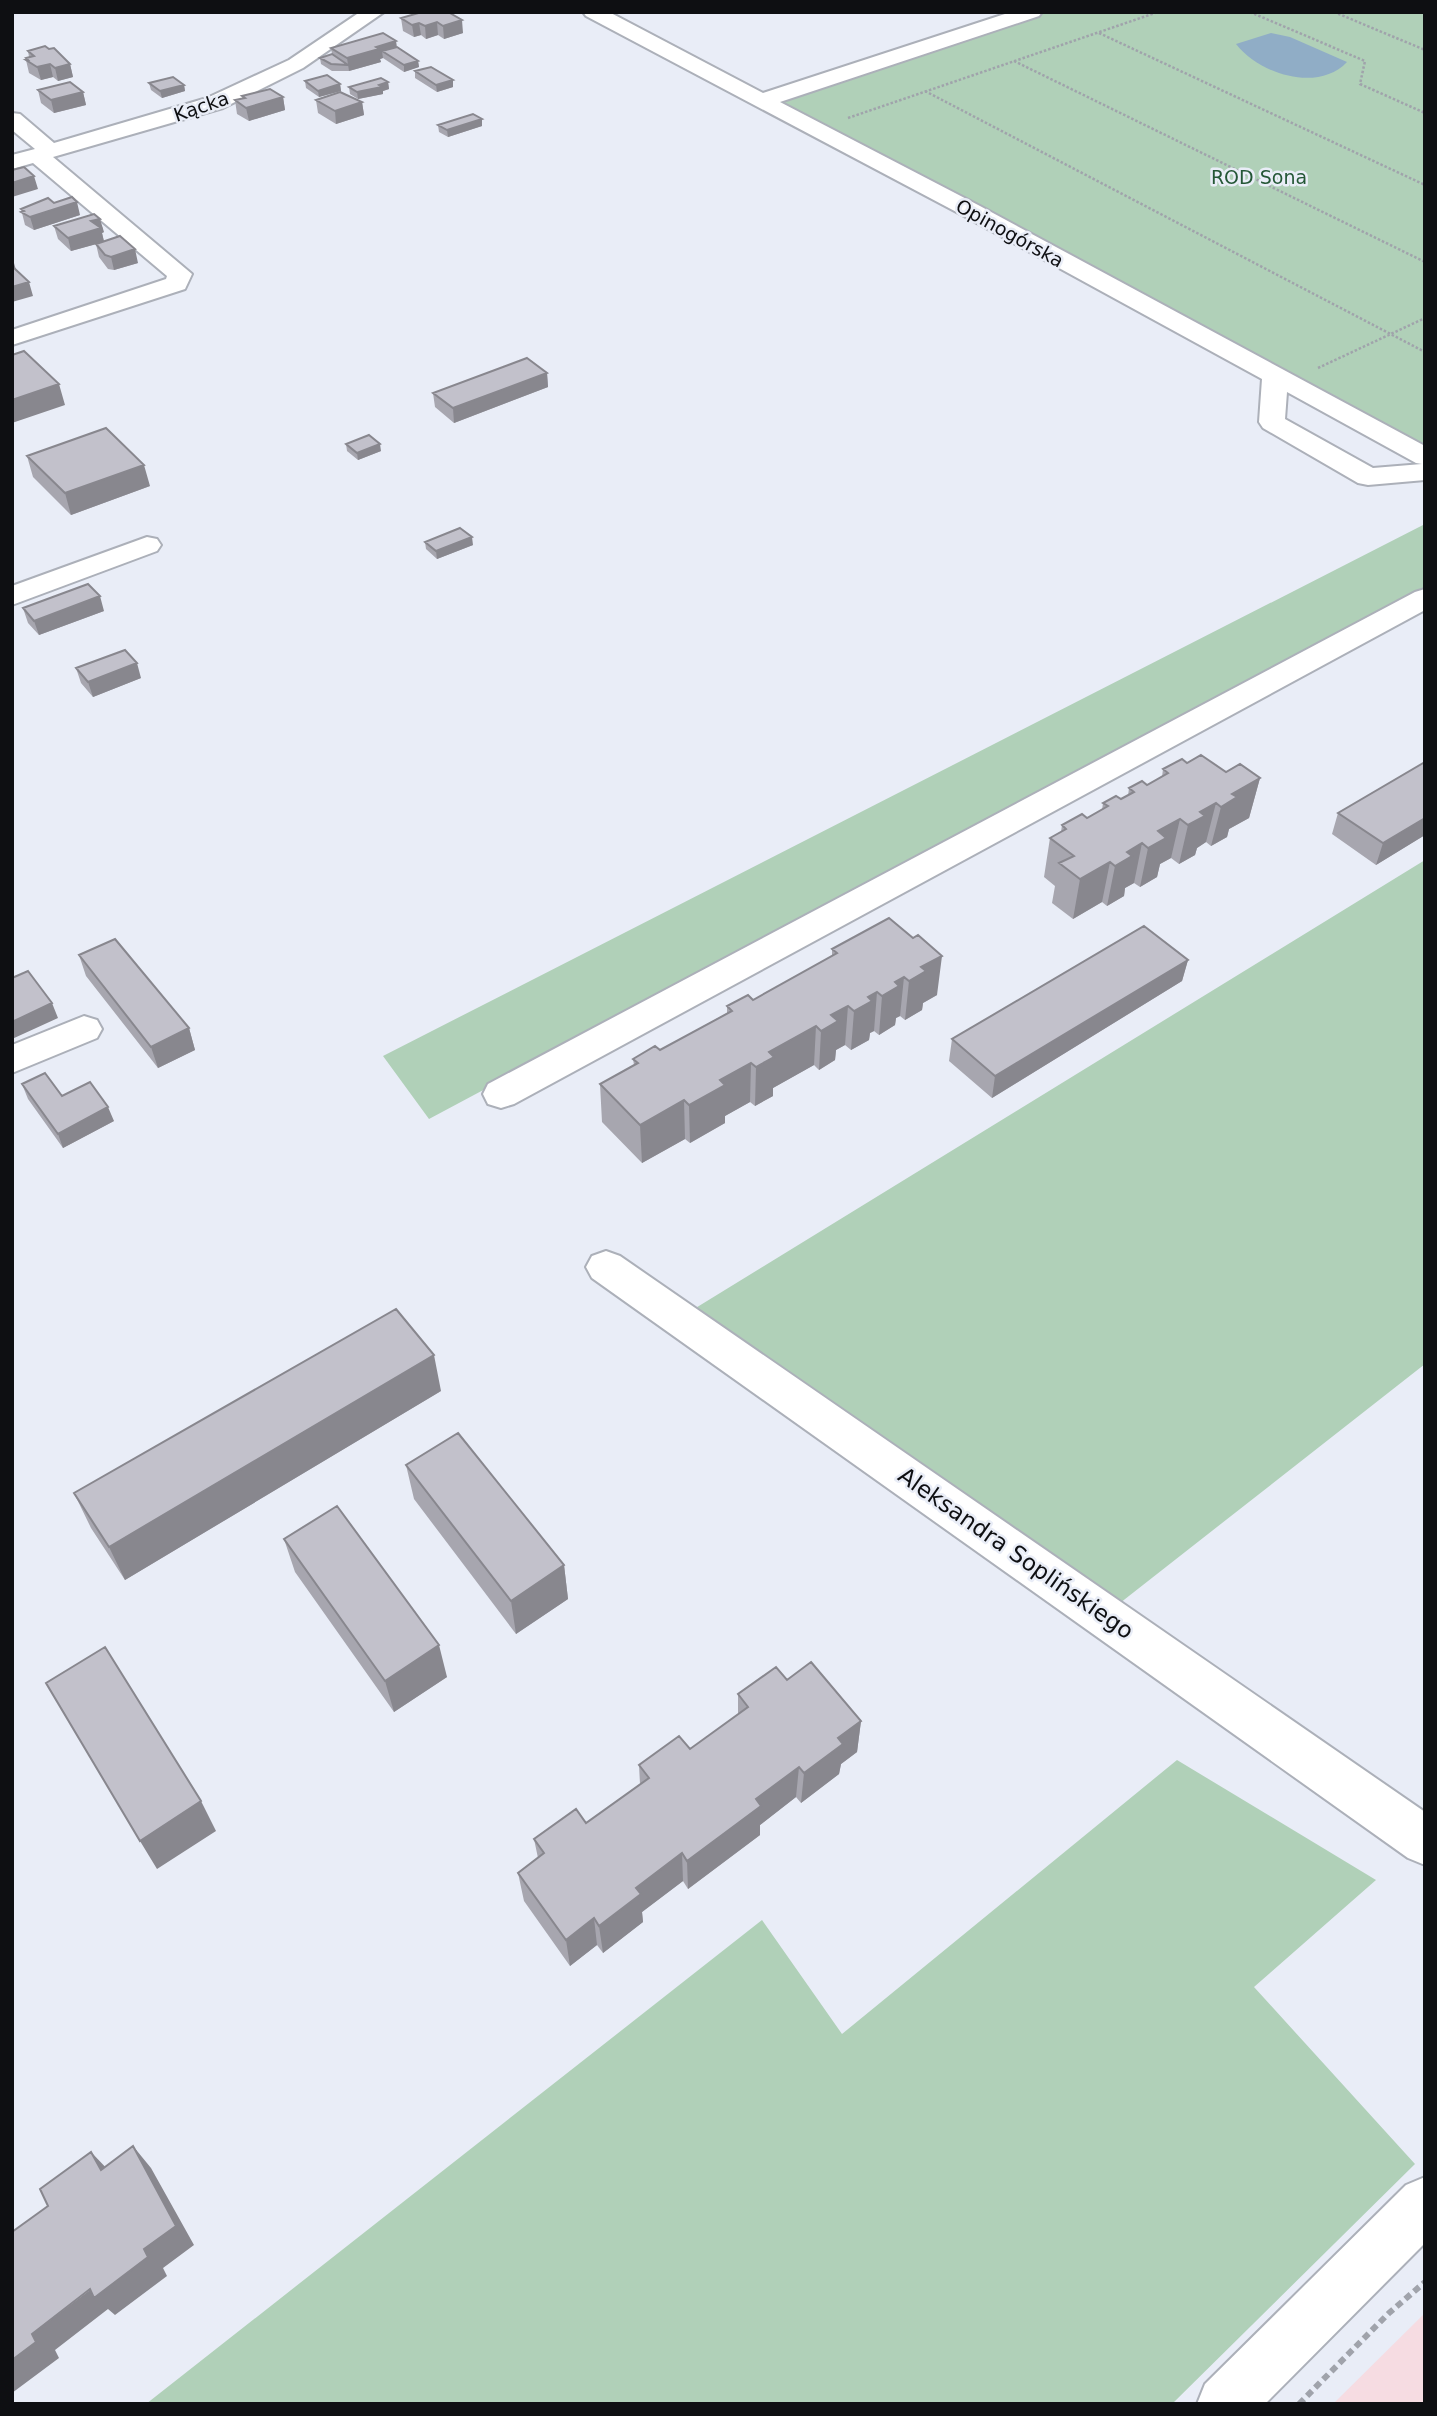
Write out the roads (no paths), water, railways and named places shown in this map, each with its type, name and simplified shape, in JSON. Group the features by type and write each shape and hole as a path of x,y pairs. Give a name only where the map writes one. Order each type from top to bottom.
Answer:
{"street":[{"name":"Kącka","path":"12,162 226,98 296,64 373,12"},
{"name":"Opinogórska","path":"593,12 972,211 1425,457"},
{"path":"760,101 1032,12"},
{"path":"12,119 44,153 180,274 176,284 12,338"},
{"path":"12,363 175,308"},
{"path":"1281,380 1272,422 1368,477 1425,472"},
{"path":"12,596 147,545"},
{"path":"501,1094 1425,598"},
{"path":"12,1060 84,1029"},
{"name":"Aleksandra Soplińskiego","path":"606,1267 1425,1841"},
{"path":"1226,2404 1425,2204"}],"water":[{"path":"1271,33 1290,37 1347,62 1335,71 1321,76 1289,76 1259,64 1236,44"}],"park label":[{"name":"ROD Sona","path":"1259,177"}]}
